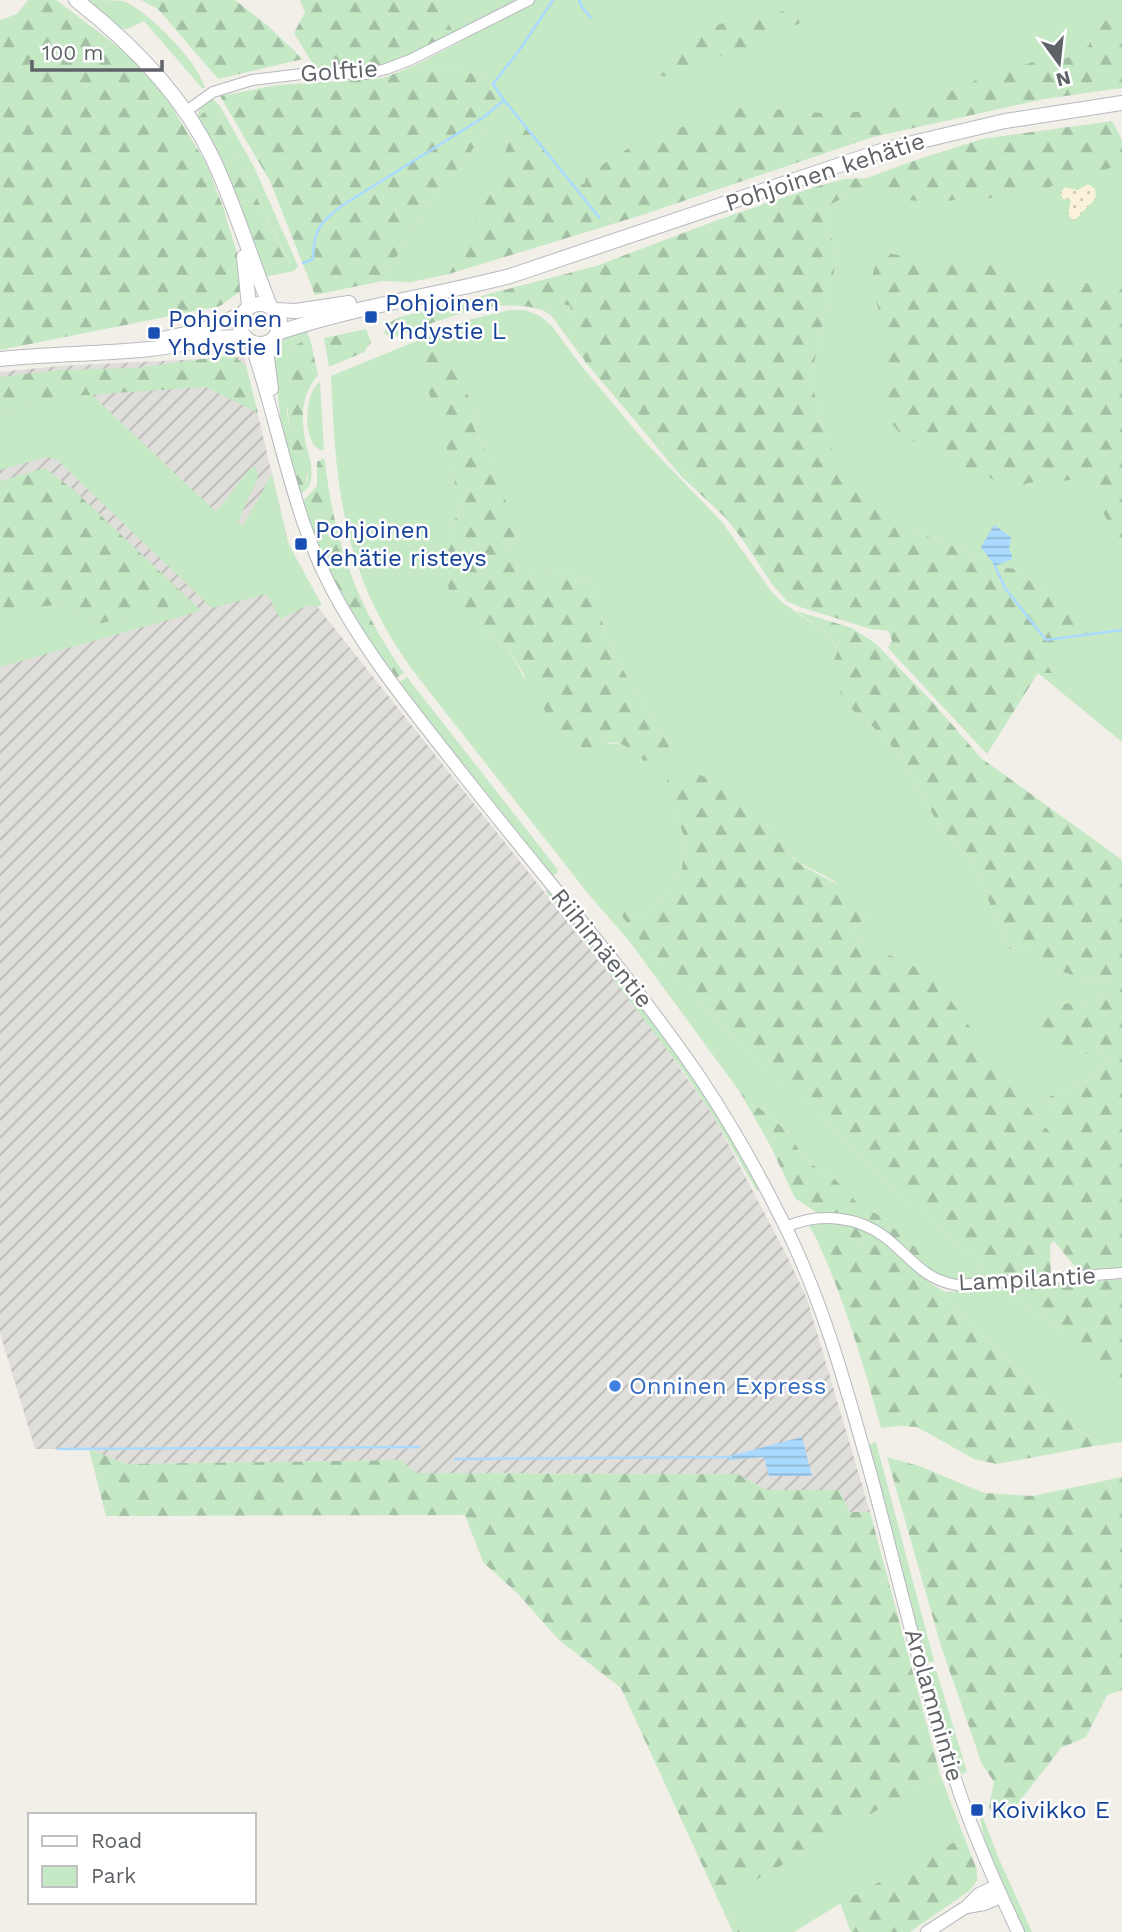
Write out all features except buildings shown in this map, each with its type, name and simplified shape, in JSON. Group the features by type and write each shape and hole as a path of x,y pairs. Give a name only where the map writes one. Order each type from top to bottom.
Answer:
{"main road":[{"path":"0,359 110,353 171,347 225,337 248,339 261,344 274,336 279,319 243,239 211,155 185,112 138,54 76,0"},
{"name":"Pohjoinen kehätie","path":"274,336 324,317 451,292 510,276 887,149 1005,121 1122,103"},
{"path":"243,239 245,311 240,327 248,339"},
{"name":"Pohjoinen kehätie","path":"272,308 296,311 411,293 536,266"},
{"path":"51,355 169,338 200,331 260,303 272,308"}],"street":[{"name":"Golftie","path":"185,112 213,92 253,80 310,73 351,75 386,69 410,60 529,0"},
{"name":"Riihimäentie","path":"273,414 268,358 274,336"},
{"name":"Riihimäentie","path":"248,339 273,414 283,461 304,529 341,607 392,684 651,1010 690,1064 747,1153 786,1227 829,1334 881,1512"},
{"name":"Lampilantie","path":"786,1227 813,1218 835,1218 864,1225 886,1237 931,1278 957,1285 1122,1273"},
{"name":"Arolammintie","path":"881,1512 941,1736 966,1811 1018,1932"},
{"path":"927,1932 966,1907 984,1904 999,1892"}],"shaded area":[{"path":"244,357 295,570 316,605 649,1024 714,1117 807,1299 870,1512 850,1512 839,1490 766,1490 738,1474 417,1473 399,1460 127,1464 89,1449 35,1449 0,1333 0,372 58,366"}],"green space":[{"path":"28,0 56,0 133,58 165,96 206,163 238,256 241,291 220,306 0,350 0,20 17,14"},
{"path":"84,0 123,1 146,15 183,52 201,77 205,88 202,88 144,21 122,29"},
{"path":"141,0 235,0 303,59 218,79 158,9"},
{"path":"300,0 441,0 438,11 454,32 414,54 382,66 351,70 316,69 294,33 305,12"},
{"path":"441,0 1122,0 1122,68 577,190 518,118 488,199 449,274 411,282 382,281 432,198 469,155 504,100 485,74 414,66 460,42 438,11"},
{"path":"783,11 802,11 815,16 745,49 700,62 677,77 660,76 655,66 660,57 695,32 730,21 749,23"},
{"path":"1105,19 1122,38 1122,88 1044,99 873,137 642,215 449,274 488,198 518,118 569,180 577,186 585,183 586,175 637,143 736,108 821,113 877,111 963,88 991,71 1042,59 1062,59 1080,54 1089,45 1094,23"},
{"path":"414,66 485,74 504,100 469,155 432,198 382,281 315,295 270,181 220,96 278,85 383,78"},
{"path":"212,98 220,106 254,167 298,266 294,271 263,277 261,273 290,264 233,150 228,133 212,109 207,109 198,118 199,108"},
{"path":"207,109 212,109 228,133 233,150 290,265 261,273 198,118"},
{"path":"1112,121 1122,140 1122,163 1084,178 1058,183 1040,192 1026,191 981,200 938,202 905,200 883,193 852,193 826,207 836,262 811,378 822,427 841,469 905,526 963,549 994,567 1021,569 1031,581 1092,619 1092,631 1072,641 1053,673 1038,673 987,754 888,648 892,641 889,631 871,629 787,601 725,517 696,490 684,463 666,447 652,426 637,423 586,363 567,326 572,315 570,306 559,303 542,310 524,306 485,308 446,318 391,338 384,333 388,324 397,318 596,266 815,187 844,179 867,178 982,139"},
{"path":"1122,145 1122,742 1038,673 1046,588 1031,581 1021,569 994,567 963,549 905,526 841,470 822,427 811,378 836,262 826,207 852,193 883,193"},
{"path":"880,251 928,262 1004,264 1008,275 1044,281 1089,283 1122,275 1122,549 1097,502 1079,482 1069,480 1059,484 1051,481 1027,483 1021,487 1004,487 989,477 972,474 936,457 918,443 903,437 894,426 881,408 883,385 880,365 884,331 872,286"},
{"path":"559,303 570,306 572,315 567,326 586,363 551,315 542,310"},
{"path":"510,310 525,310 540,316 552,326 579,363 646,443 722,522 771,591 783,603 829,635 838,651 844,703 885,737 942,830 971,859 1009,949 1025,947 1056,969 1114,984 1114,994 1079,1003 1048,1004 1097,1046 1109,1061 1083,1084 1046,1098 1065,1149 1033,1114 958,1012 885,954 861,942 854,931 868,913 833,880 800,863 782,848 767,824 670,798 685,839 682,868 652,912 636,914 618,911 649,951 692,991 706,1010 899,1193 978,1259 983,1271 971,1282 950,1283 933,1274 879,1215 860,1207 833,1177 806,1161 788,1132 740,1092 630,942 590,896 417,676 373,605 348,534 341,497 331,376 468,320","holes":["473,406 474,429 491,459 515,535 510,550 518,566 534,571 591,578 613,651 674,754 668,755 629,745 601,743 523,676 506,644 482,634 446,567 452,523 460,513 452,466 437,415"]},
{"path":"309,329 307,335 310,338 287,349 287,412 299,489 305,487 308,480 307,468 311,463 309,485 300,494 282,431 273,356 281,341"},
{"path":"366,329 371,342 364,352 329,367 324,338"},
{"path":"310,338 318,375 306,395 304,406 303,428 311,463 305,487 299,490 296,485 287,400 287,349"},
{"path":"434,349 449,356 473,406 474,429 491,459 513,521 515,535 510,550 518,566 534,571 591,578 613,651 674,754 644,761 631,749 618,743 596,746 587,751 554,726 506,644 482,634 462,618 449,592 446,567 452,523 460,513 452,466 418,358"},
{"path":"233,355 246,366 258,413 205,387 57,397 0,413 0,377 59,370 137,368"},
{"path":"320,382 324,450 317,448 312,442 307,421 310,398"},
{"path":"91,394 216,512 251,467 256,467 258,477 238,522 243,526 272,474 288,543 322,605 309,605 280,619 267,594 212,608 57,460 47,457 0,470 0,413 57,397"},
{"path":"637,423 652,426 666,447 684,463 696,490 681,476"},
{"path":"323,458 335,519 350,572 373,623 404,673 396,678 347,608 318,548 302,502 317,486 317,462"},
{"path":"45,468 75,491 193,603 97,624 65,604 0,611 0,481"},
{"path":"193,603 201,611 0,667 0,611 65,604 97,624"},
{"path":"796,611 852,628 876,644 936,706 981,758 1122,860 1122,1271 1081,1274 1054,1241 1050,1244 1051,1276 971,1282 983,1271 978,1259 899,1193 706,1010 692,991 649,951 617,910 636,914 652,912 682,868 685,839 670,798 666,773 674,766 713,781 738,796 759,815 794,859 846,890 862,904 868,913 854,931 861,942 924,971 938,983 1033,1114 1064,1147 1046,1098 1083,1084 1109,1061 1097,1046 1076,1061 1052,1055 1040,1029 1047,1004 1079,1003 1114,994 1114,984 1055,969 1025,947 1009,949 971,859 942,830 885,737 844,703 832,666 838,650 829,635"},
{"path":"407,677 558,870 556,874 550,876 398,683"},
{"path":"545,890 548,890 668,1042 723,1123 761,1188 757,1191 684,1072"},
{"path":"740,1092 788,1132 806,1161 833,1177 860,1206 879,1215 925,1256 933,1274 888,1235 820,1215 795,1198 771,1147"},
{"path":"807,1222 834,1222 869,1255 817,1240"},
{"path":"834,1222 861,1228 882,1241 930,1283 945,1292 967,1322 1059,1407 1076,1429 1098,1441 1094,1446 997,1464 974,1459 917,1427 881,1428 845,1309 817,1240 867,1253"},
{"path":"1122,1279 1122,1389 1061,1329 997,1288"},
{"path":"997,1288 1061,1329 1122,1389 1122,1442 1094,1446 1098,1441 1076,1429 1059,1407 967,1322 945,1292"},
{"path":"876,1442 933,1662 925,1662 868,1445"},
{"path":"89,1449 127,1464 400,1460 417,1473 738,1474 766,1490 839,1490 850,1512 870,1512 940,1774 728,1896 728,1907 740,1932 733,1932 621,1688 559,1640 518,1594 483,1562 465,1515 106,1516"},
{"path":"887,1457 919,1466 984,1493 1033,1496 1122,1477 1122,1690 1107,1695 1086,1737 1061,1748 1016,1806 995,1820 989,1806 994,1782 982,1764 941,1646"},
{"path":"935,1666 967,1772 959,1775 928,1672 929,1667"},
{"path":"940,1774 964,1837 841,1903 794,1932 740,1932 728,1907 727,1896"},
{"path":"979,1812 1032,1932 1023,1932 986,1849"},
{"path":"964,1837 977,1870 977,1881 969,1891 910,1932 851,1932 840,1903"}],"sand":[{"path":"1088,184 1095,189 1096,198 1074,221 1068,215 1071,200 1063,199 1060,193 1065,187 1078,190"}],"water":[{"path":"994,525 1011,537 1009,549 1012,556 1012,559 995,566 981,547"},
{"path":"802,1437 812,1476 769,1476 764,1457 729,1460 729,1456"}],"waterway":[{"path":"303,263 313,259 319,228 335,211 484,117 504,100 493,84 553,0"},
{"path":"579,0 591,18"},
{"path":"504,100 599,217"},
{"path":"995,566 1005,588 1046,640 1122,630"},
{"path":"58,1449 419,1447"},
{"path":"455,1459 731,1457"}],"place":[{"name":"Pohjoinen Yhdystie L","path":"371,317"},
{"name":"Pohjoinen Yhdystie I","path":"154,333"},
{"name":"Pohjoinen Kehätie risteys","path":"301,544"},
{"name":"Onninen Express","path":"615,1386"},
{"name":"Koivikko E","path":"977,1810"}]}
